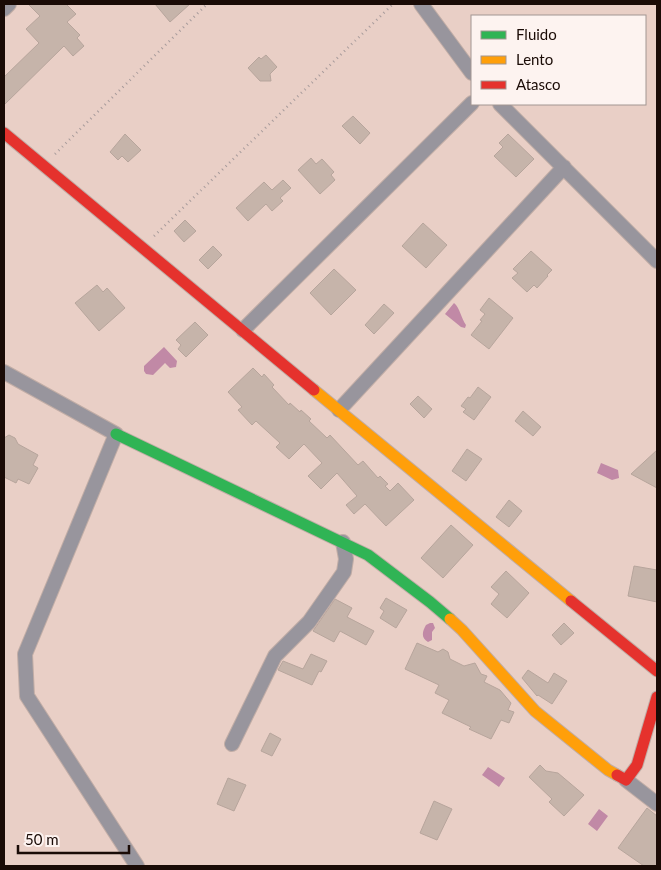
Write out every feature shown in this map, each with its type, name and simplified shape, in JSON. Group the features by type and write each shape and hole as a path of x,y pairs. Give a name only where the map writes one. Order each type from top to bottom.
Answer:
{"street":[{"path":"4,9 9,4"},
{"path":"421,4 471,72"},
{"path":"243,330 471,104"},
{"path":"501,105 657,261"},
{"path":"4,133 524,564 657,671"},
{"path":"340,410 564,166"},
{"path":"4,372 116,434 368,555 430,602 462,630 535,711 608,770 626,780 657,804"},
{"path":"116,434 25,654 27,696 137,866"},
{"path":"232,744 275,656 309,622 344,572 346,558 343,542"},
{"path":"626,780 637,764 657,697"}],"path":[{"path":"44,166 207,4"},
{"path":"142,247 394,4"}],"shaded area":[{"path":"454,303 466,325 465,328 445,314"},
{"path":"164,347 177,361 176,367 170,368 165,363 153,375 146,374 144,366"},
{"path":"601,463 618,470 619,478 612,480 597,473"},
{"path":"433,623 435,628 432,632 432,640 428,642 423,637 423,632 426,625"},
{"path":"488,767 505,778 499,787 482,775"},
{"path":"599,809 608,816 597,831 588,824"}],"building":[{"path":"28,4 66,4 76,14 67,22 80,35 77,38 84,46 73,56 64,46 4,105 4,77 39,43 26,29 40,16"},
{"path":"155,4 190,4 170,22"},
{"path":"266,55 277,67 270,74 271,81 260,81 248,68 259,57 261,59"},
{"path":"353,116 370,133 360,144 342,126"},
{"path":"125,134 141,150 128,162 122,156 118,160 110,152"},
{"path":"508,134 534,159 516,177 494,156 503,147 499,143"},
{"path":"311,158 316,164 322,159 334,172 331,175 335,180 320,194 298,170"},
{"path":"283,180 291,188 280,198 283,201 272,211 266,204 248,221 236,208 264,182 272,190"},
{"path":"185,220 196,231 184,242 174,231"},
{"path":"423,223 447,245 426,268 402,246"},
{"path":"213,246 222,255 208,269 199,260"},
{"path":"531,251 552,270 537,288 534,285 527,292 512,278 518,273 513,269"},
{"path":"334,269 356,290 331,315 310,293"},
{"path":"97,285 103,292 107,288 125,308 99,331 75,303"},
{"path":"489,298 513,318 489,349 471,335 482,321 480,320 485,314 480,310"},
{"path":"384,304 394,313 374,334 365,325"},
{"path":"195,322 208,335 186,357 178,349 181,345 176,340"},
{"path":"253,368 262,377 264,374 274,385 272,387 289,405 290,403 300,412 301,410 311,419 309,421 327,438 330,435 358,465 363,461 378,478 380,476 388,484 385,486 390,491 398,483 414,500 386,526 365,504 354,514 346,505 357,496 337,473 321,489 308,476 322,463 304,444 289,459 276,447 280,443 256,421 252,425 238,410 242,407 228,392"},
{"path":"478,387 491,397 474,420 463,412 466,409 461,406"},
{"path":"418,396 432,409 424,418 410,404"},
{"path":"523,411 541,427 533,436 515,421"},
{"path":"9,435 15,438 18,444 38,455 33,465 38,468 29,484 18,479 16,483 4,477 4,438"},
{"path":"467,449 482,459 466,481 452,471"},
{"path":"657,450 657,488 631,474"},
{"path":"509,500 522,511 509,527 496,517"},
{"path":"451,525 473,545 443,578 421,558"},
{"path":"634,566 657,570 657,602 628,596"},
{"path":"506,571 529,593 507,618 491,604 499,594 491,587"},
{"path":"386,598 407,610 396,628 380,618 384,611 380,608"},
{"path":"335,599 352,608 347,617 374,631 366,645 340,631 334,642 313,631"},
{"path":"564,623 574,633 561,645 552,635"},
{"path":"417,643 438,652 443,649 448,652 450,659 464,666 475,663 481,674 487,676 484,682 500,690 511,703 508,710 514,712 509,723 501,720 491,739 442,713 449,700 435,693 439,685 405,669"},
{"path":"311,654 327,661 312,685 278,670 283,661 303,669"},
{"path":"528,670 548,683 554,673 567,681 552,704 537,696 522,678"},
{"path":"270,733 281,739 272,756 261,751"},
{"path":"540,765 546,771 558,773 584,795 564,816 549,802 552,799 529,777"},
{"path":"228,778 246,785 234,811 217,804"},
{"path":"434,801 452,809 437,840 420,833"},
{"path":"647,808 657,816 657,866 644,866 618,848"}],"traffic: fast":[{"path":"116,434 368,555 450,619"}],"traffic: slow":[{"path":"314,390 571,601"},
{"path":"450,619 535,711 608,770 617,775"}],"traffic: jam":[{"path":"4,133 314,390"},
{"path":"571,601 657,671"},
{"path":"617,775 626,780 637,765 657,697"}]}
